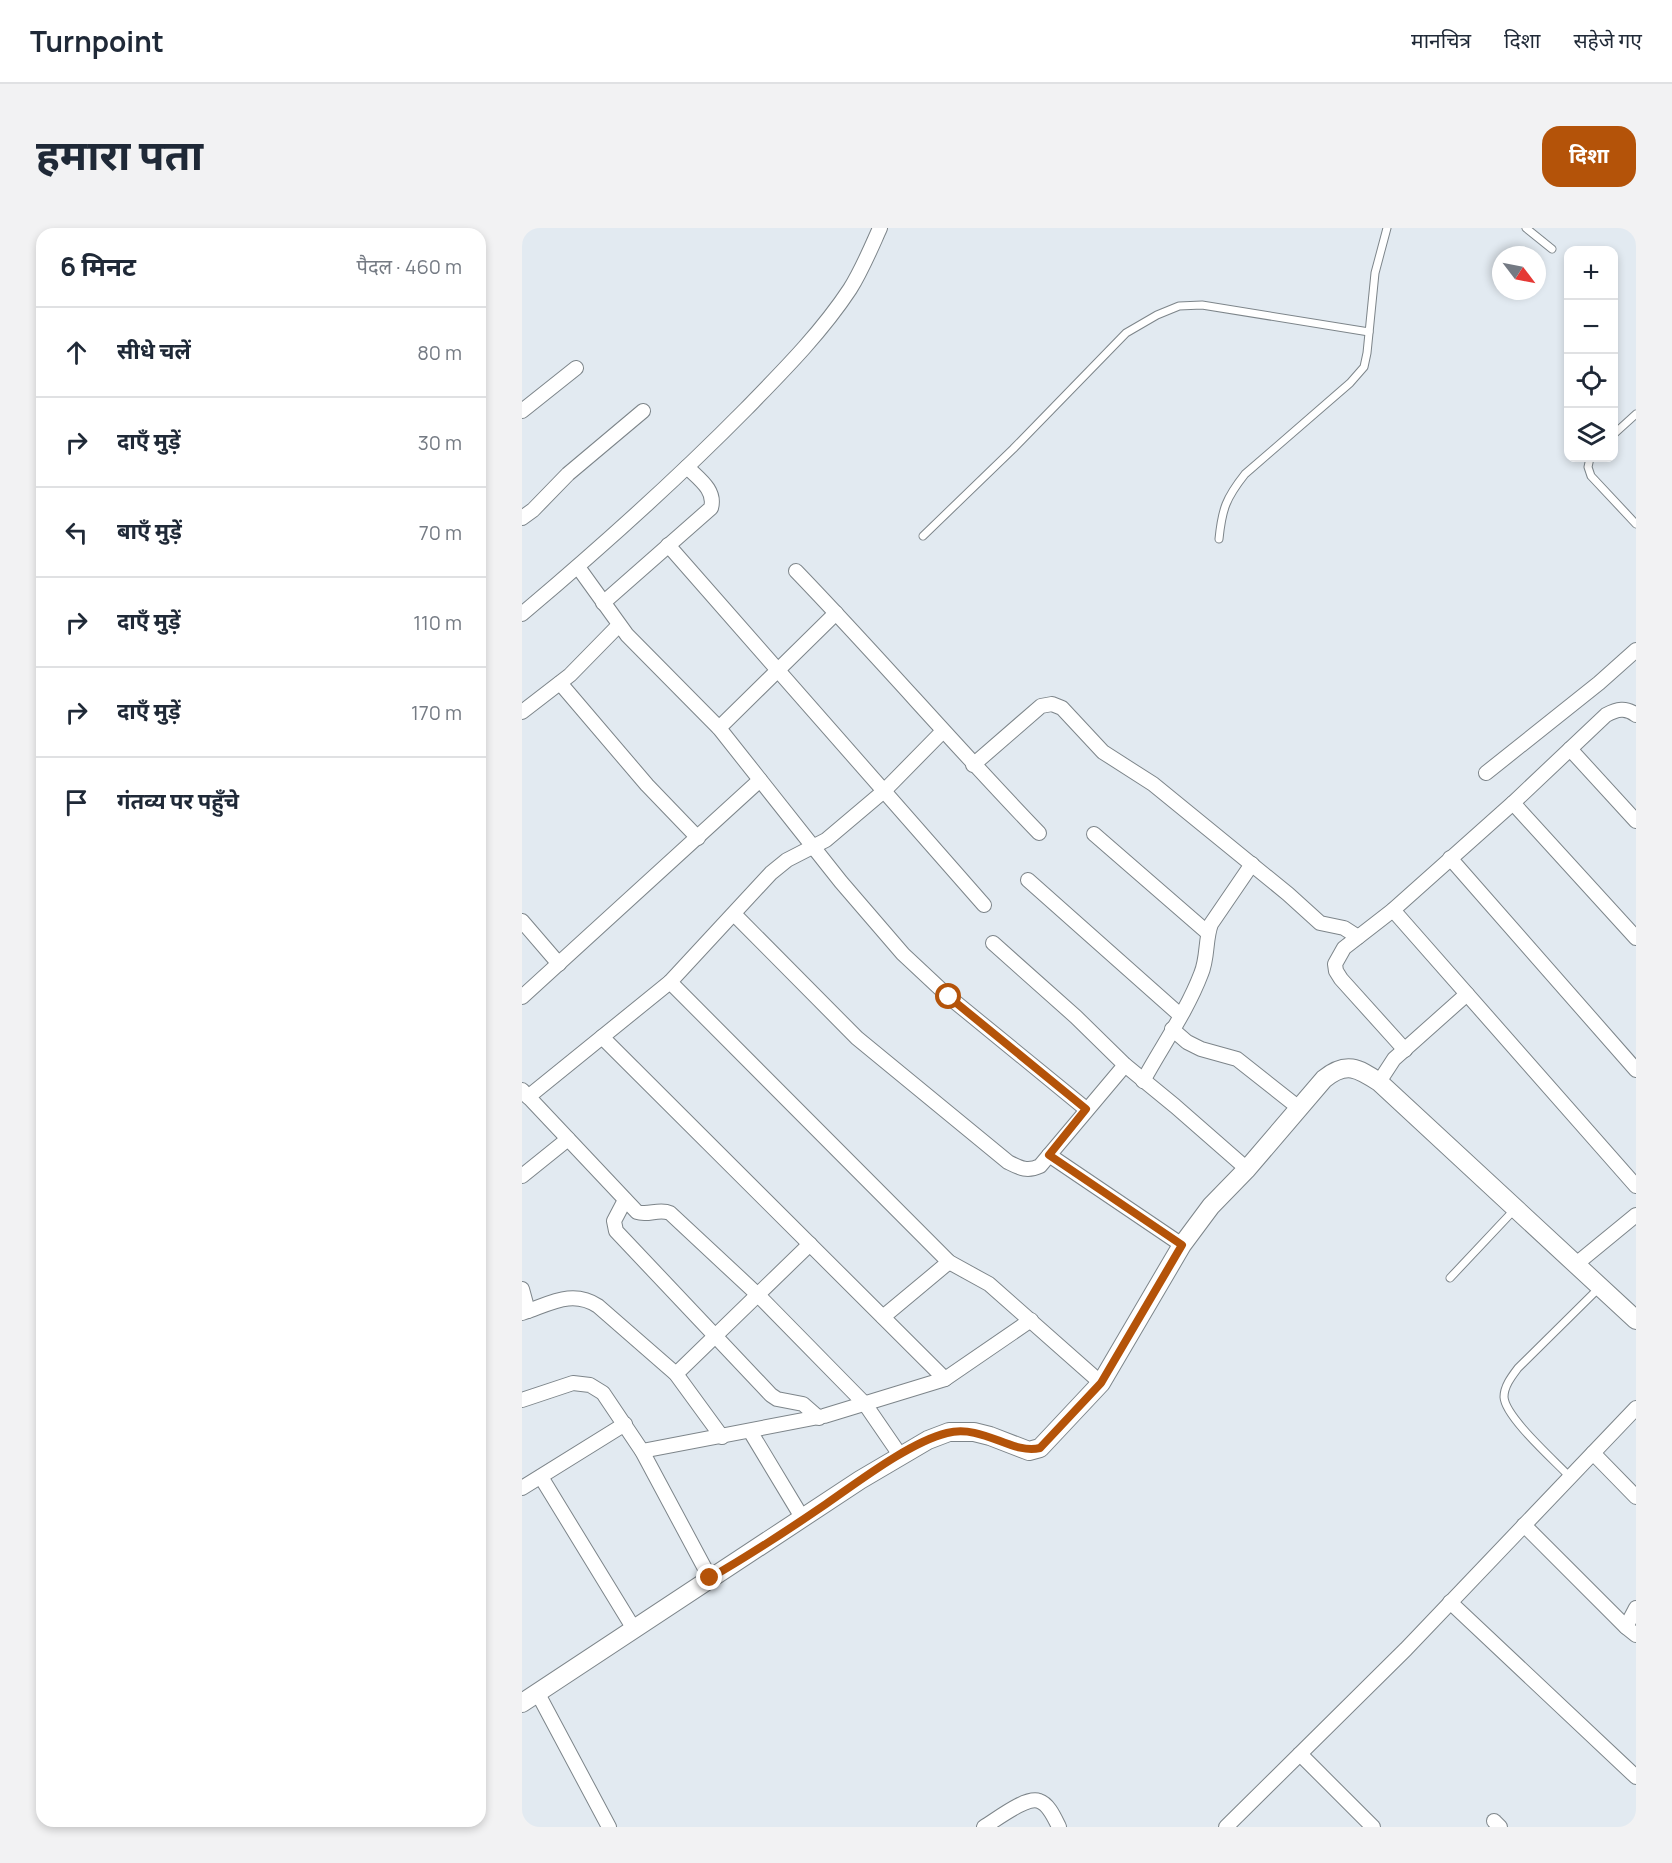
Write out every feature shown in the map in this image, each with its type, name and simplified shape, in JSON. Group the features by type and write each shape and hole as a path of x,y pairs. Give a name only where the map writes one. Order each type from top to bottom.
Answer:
{"street":[{"path":"522,615 687,467 771,384 835,310 852,286 880,228"},
{"path":"522,411 576,368"},
{"path":"522,518 568,474 643,411"},
{"path":"603,603 711,508 713,499 710,492 687,467"},
{"path":"668,545 984,905"},
{"path":"578,567 619,625 719,728 903,954 926,977 1086,1109"},
{"path":"796,571 973,765 1039,833"},
{"path":"719,728 836,613"},
{"path":"522,712 560,683 619,625"},
{"path":"1486,773 1599,683 1636,650"},
{"path":"560,683 646,785 698,838"},
{"path":"973,765 1041,706 1052,704 1062,708 1103,752 1152,784 1320,922 1344,928 1358,937"},
{"path":"1406,1050 1336,971 1335,964 1344,948 1393,910 1513,803 1606,715 1616,709 1626,709 1636,715"},
{"path":"900,1455 865,1404 758,1294 670,1213 660,1211 644,1215 637,1212 525,1093 602,1037 670,982 771,873 787,860 826,840 884,790 943,731"},
{"path":"1570,749 1636,821"},
{"path":"522,997 760,780"},
{"path":"1513,803 1636,938"},
{"path":"1094,834 1208,933"},
{"path":"1450,858 1636,1070"},
{"path":"1143,1081 1202,972 1211,924 1252,864"},
{"path":"1028,880 1180,1015"},
{"path":"1393,910 1636,1186"},
{"path":"734,914 857,1038 1008,1162 1024,1170 1032,1170 1040,1166 1125,1065"},
{"path":"522,921 559,964"},
{"path":"993,943 1076,1017 1125,1065 1247,1169"},
{"path":"670,982 949,1262 988,1284 1101,1383"},
{"path":"1379,1082 1388,1067 1467,994"},
{"path":"1172,1029 1186,1042 1201,1049 1237,1059 1299,1108"},
{"path":"602,1037 945,1379"},
{"path":"522,1703 860,1480 928,1440 949,1432 974,1432 1029,1451 1040,1448 1101,1383 1182,1245 1211,1206 1247,1169 1324,1078 1333,1071 1354,1068 1379,1082 1636,1320"},
{"path":"522,1176 528,1165 568,1139"},
{"path":"1049,1155 1182,1245"},
{"path":"625,1200 614,1221 616,1231 771,1395 777,1399 803,1404 819,1418"},
{"path":"1575,1265 1636,1215"},
{"path":"676,1374 810,1244"},
{"path":"883,1317 949,1262"},
{"path":"522,1288 525,1312 573,1296 587,1299 598,1306 676,1374 722,1437"},
{"path":"642,1451 819,1418 945,1379 1031,1320"},
{"path":"522,1400 573,1383 590,1384 603,1393 642,1451 710,1578"},
{"path":"1226,1827 1450,1602 1636,1408"},
{"path":"522,1488 625,1424"},
{"path":"750,1431 803,1519"},
{"path":"1593,1453 1636,1497"},
{"path":"540,1477 634,1629"},
{"path":"1524,1525 1631,1631"},
{"path":"1450,1602 1636,1777"},
{"path":"1631,1631 1636,1608"},
{"path":"537,1692 609,1827"},
{"path":"1300,1754 1373,1827"},
{"path":"984,1827 1024,1802 1034,1800 1046,1805 1059,1827"}],"lane":[{"path":"1219,539 1221,515 1232,491 1245,474 1350,383 1364,367 1375,273 1387,228"},
{"path":"1526,228 1552,249"},
{"path":"923,536 1013,449 1126,333 1157,315 1179,306 1202,305 1369,332"},
{"path":"1618,430 1636,414"},
{"path":"1589,462 1588,467 1592,476 1636,524"},
{"path":"1450,1278 1515,1209"},
{"path":"1570,1477 1514,1419 1505,1405 1504,1394 1518,1368 1600,1287"}],"route":[{"path":"710,1578 860,1480 928,1440 949,1432 974,1432 1029,1451 1040,1448 1101,1383 1182,1245 1049,1155 1086,1109 949,997"}]}
